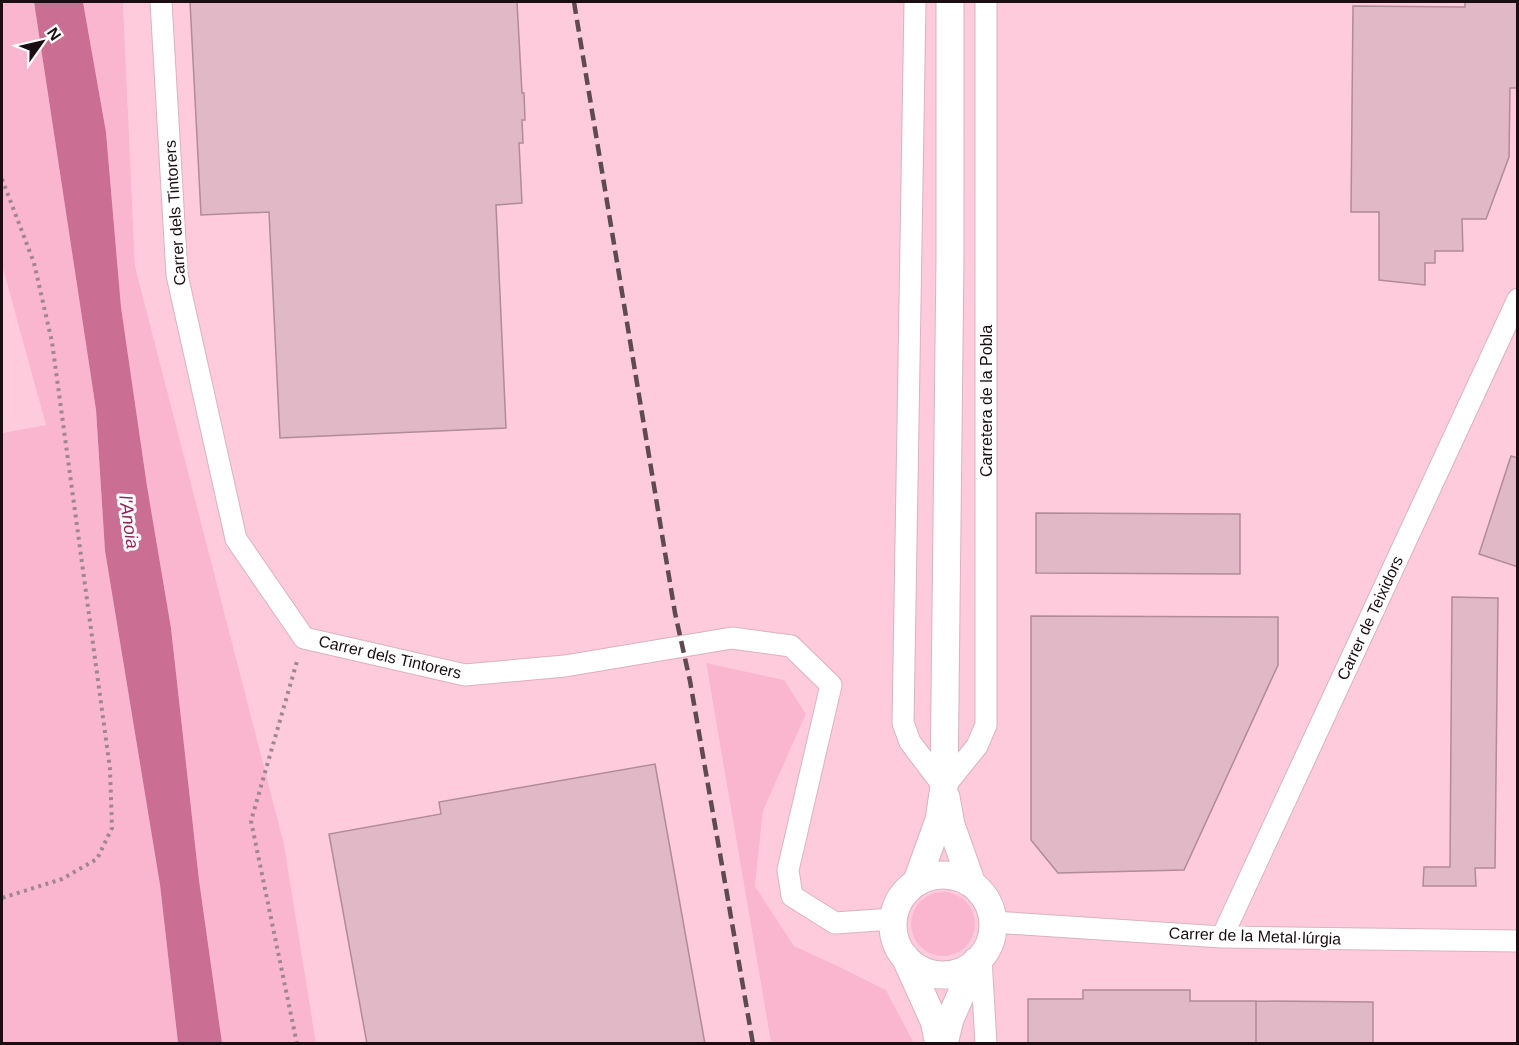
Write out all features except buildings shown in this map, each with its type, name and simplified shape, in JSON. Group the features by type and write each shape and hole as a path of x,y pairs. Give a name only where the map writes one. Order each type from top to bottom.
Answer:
{"street":[{"name":"Carrer dels Tintorers","path":"161,2 177,275 236,539 304,638 465,675 565,666 732,638 791,646 831,685 788,870 792,896 835,923 893,919"},
{"path":"915,2 903,723 910,742 944,787 951,825 972,884"},
{"path":"917,881 939,820 944,787 950,257 950,2"},
{"name":"Carretera de la Pobla","path":"944,787 977,746 986,725 986,2"},
{"name":"Carrer de Teixidors","path":"1222,938 1518,299"},
{"path":"939,1044 934,1021 893,932 893,919 897,904 905,891 917,881 945,874 959,877 972,884 983,894 990,907 993,922 988,947 979,960 950,1019 944,1044"},
{"name":"Carrer de la Metal·lúrgia","path":"993,922 1222,938 1518,941"},
{"path":"905,957 921,969 941,975 963,971 979,960"},
{"path":"979,960 986,1044"}],"path":[{"path":"2,179 34,263 52,342 110,769 112,828 97,859 62,879 2,898"},
{"path":"297,1044 251,821 304,638"}],"shaded area":[{"path":"2,2 34,2 96,410 105,551 160,885 178,1043 2,1044 2,433 46,425 2,265"},
{"path":"83,2 123,2 135,266 284,844 316,1043 222,1043 199,880 171,628 147,486 121,307 106,132"},
{"path":"123,2 1517,2 1517,1043 914,1043 886,990 794,946 755,886 763,811 806,714 706,664 771,1043 316,1043 284,844 135,266"},
{"path":"2,265 47,425 2,433"},
{"path":"706,663 784,680 806,714 763,811 755,886 794,946 886,990 914,1043 771,1043"},
{"path":"937,892 949,892 966,901 973,912 975,924 973,936 966,947 949,956 937,956 925,951 916,942 911,930 911,918 916,906 925,897"}],"water":[{"name":"l'Anoia","path":"34,2 83,2 106,132 121,307 147,486 171,628 199,880 222,1043 178,1043 160,885 105,551 96,410"}],"railway":[{"path":"574,2 675,613 690,681 753,1044"}]}
